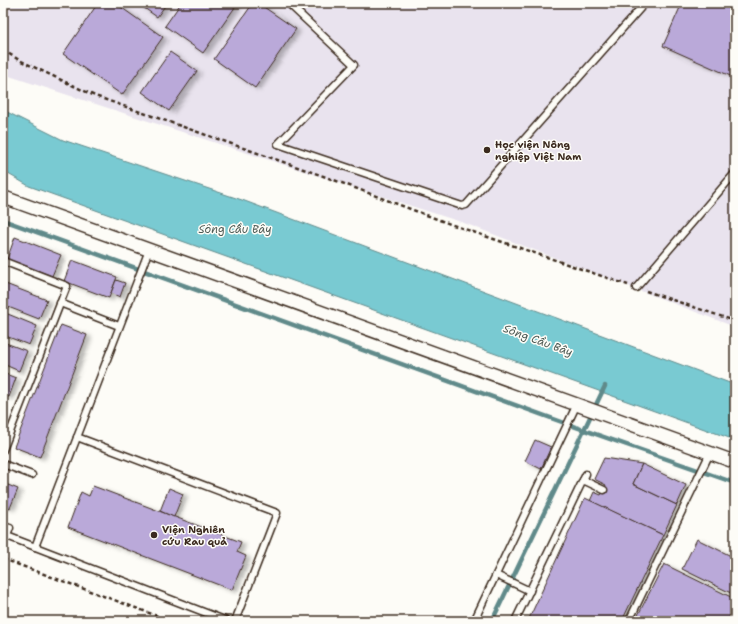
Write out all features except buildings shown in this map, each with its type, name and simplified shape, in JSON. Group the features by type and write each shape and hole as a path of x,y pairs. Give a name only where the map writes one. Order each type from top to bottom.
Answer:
{"street":[{"path":"3,197 147,254 576,408 622,420 708,457 735,462"}],"lane":[{"path":"288,3 354,65 278,144 464,206 646,3"},
{"path":"636,288 735,173"},
{"path":"35,547 147,254"},
{"path":"3,262 67,286 3,450"},
{"path":"60,303 119,326"},
{"path":"474,621 576,408"},
{"path":"77,437 277,513 236,621"},
{"path":"629,621 673,522 697,481 708,457"},
{"path":"3,464 32,475"},
{"path":"515,621 586,474"},
{"path":"583,480 604,490"},
{"path":"3,526 10,528 6,536 227,621"},
{"path":"496,575 530,591"}],"path":[{"path":"3,50 19,60 95,96 326,177 450,224 735,321"},
{"path":"3,559 171,621"}],"shaded area":[{"name":"Học viện Nông nghiệp Việt Nam","path":"3,3 735,3 735,327 464,223 3,74"}],"water":[{"name":"Sông Cầu Bây","path":"3,110 63,140 242,200 735,385 735,440 29,186 3,171"}],"waterway":[{"path":"3,220 735,483"},
{"path":"492,621 605,386"}],"place":[{"name":"Học viện Nông nghiệp Việt Nam","path":"487,150"},
{"name":"Viện Nghiên cứu Rau quả","path":"154,535"}]}
